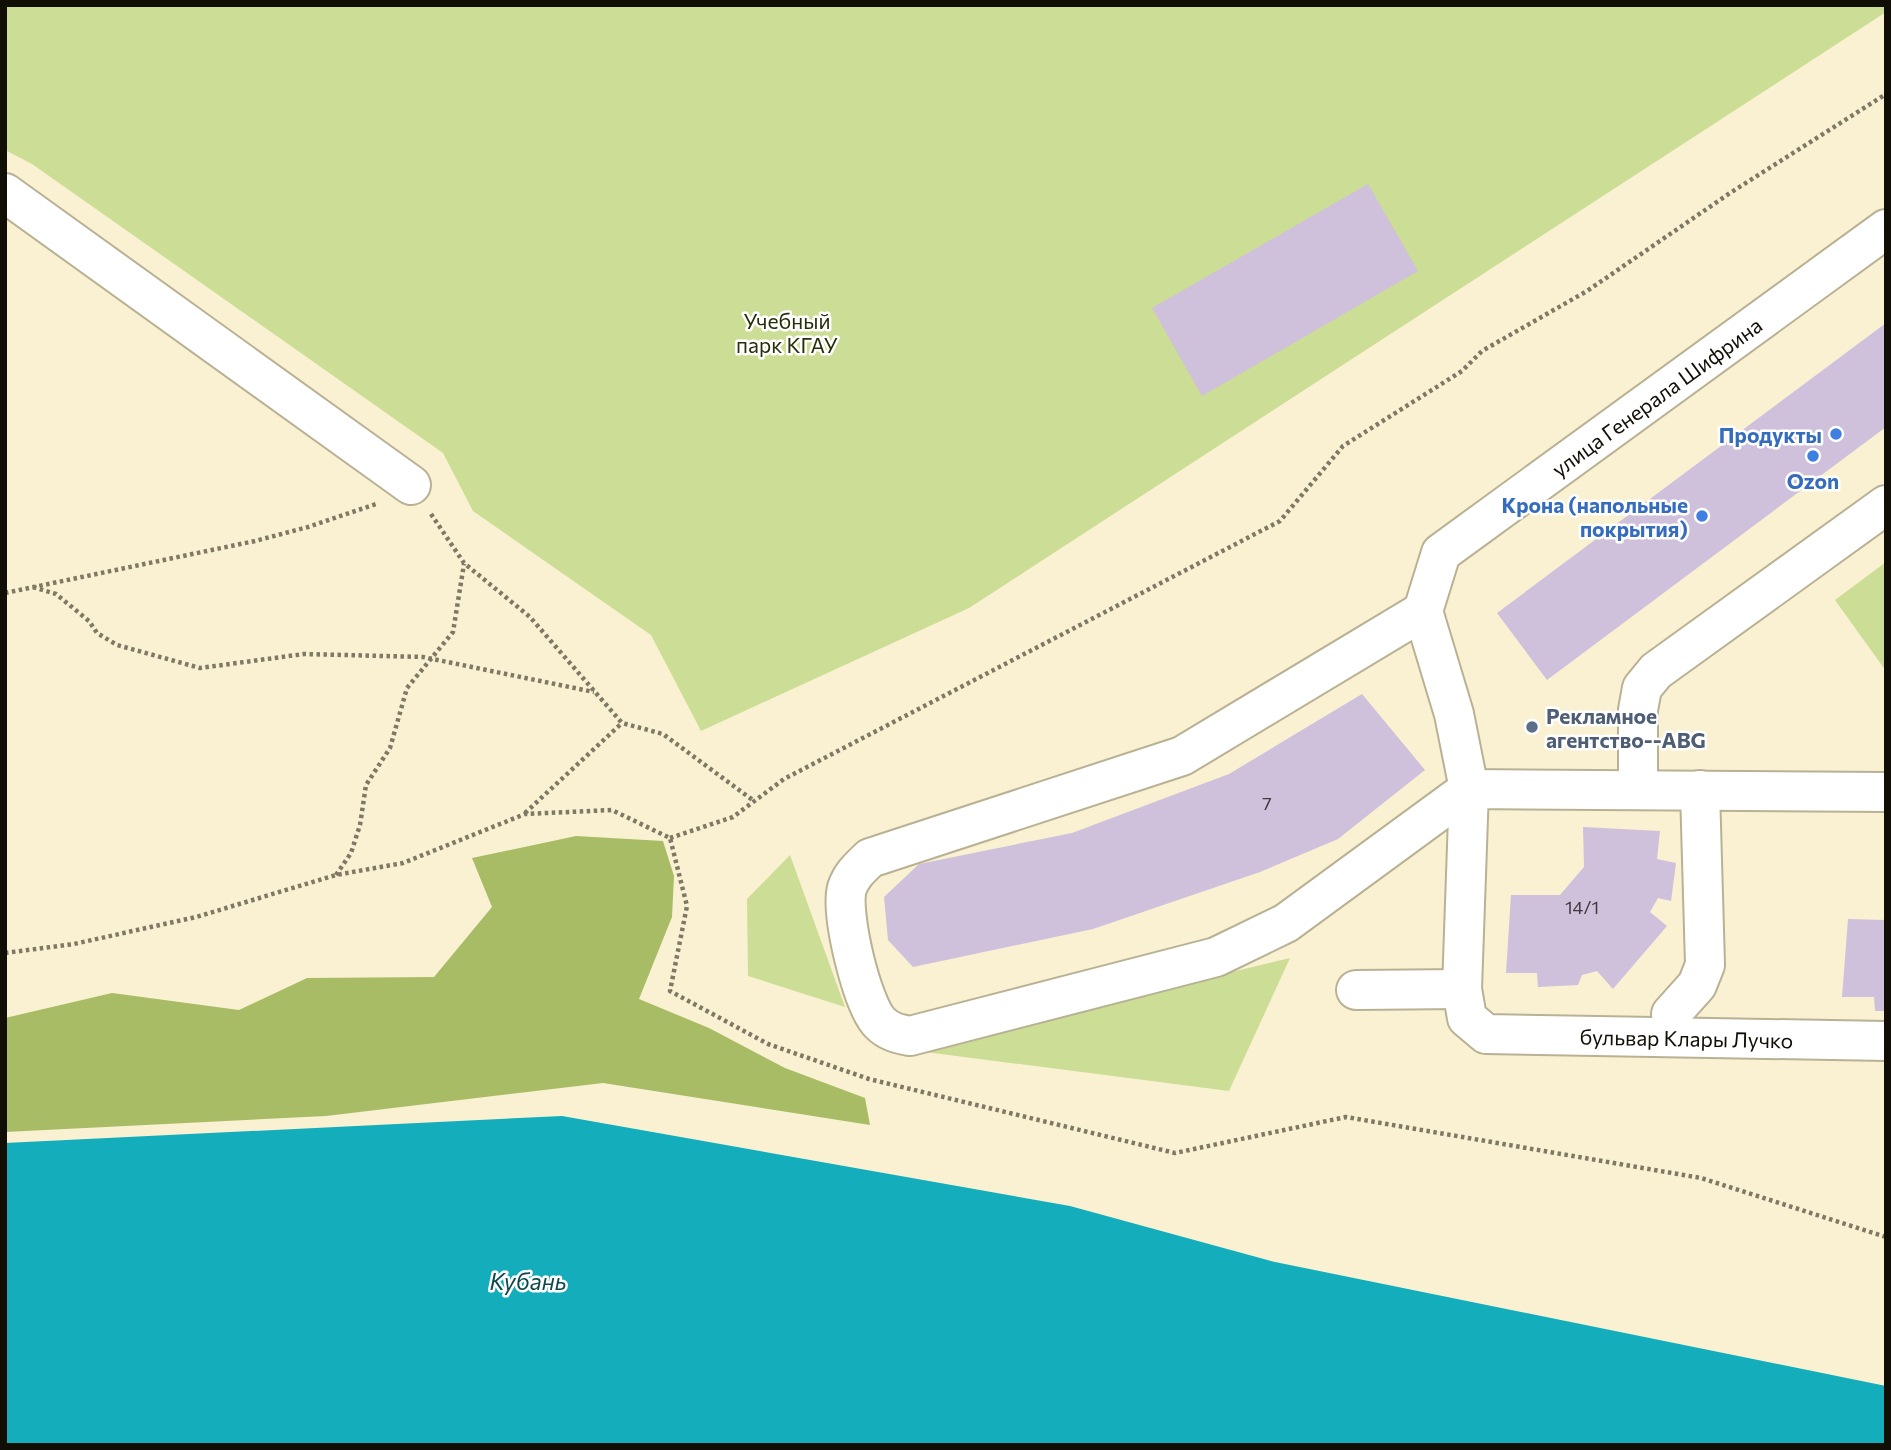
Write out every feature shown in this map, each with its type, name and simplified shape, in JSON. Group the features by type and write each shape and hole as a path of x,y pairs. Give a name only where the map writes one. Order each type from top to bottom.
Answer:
{"street":[{"path":"5,193 411,485"},
{"name":"улица Генерала Шифрина","path":"1423,611 1441,553 1886,229"},
{"path":"1637,789 1638,710 1642,688 1657,671 1886,505"},
{"path":"1356,990 1462,989 1469,789 1454,713 1423,611 1182,756 870,858 854,873 846,891 850,953 878,1022 892,1032 910,1036 1216,957 1286,923 1469,789 1886,792"},
{"path":"1671,1014 1697,985 1705,965 1700,790"},
{"name":"бульвар Клары Лучко","path":"1462,989 1467,1018 1486,1034 1886,1041"}],"path":[{"path":"5,953 74,944 196,917 336,875 403,863 525,814 612,810 670,838 733,817 784,779 1280,521 1343,446 1462,371 1482,351 1587,291 1730,193 1886,94"},
{"path":"5,593 165,561 308,527 360,512 411,485 464,563 530,617 622,723 663,734 754,801"},
{"path":"336,875 351,853 360,824 366,785 390,748 407,688 453,632 464,563"},
{"path":"30,586 56,594 89,621 97,633 117,645 200,668 304,654 433,659 595,692"},
{"path":"525,814 622,723"},
{"path":"670,838 687,906 670,991 768,1044 869,1079 1175,1153 1346,1117 1701,1178 1886,1237"}],"green space":[{"name":"Учебный парк КГАУ","path":"5,5 1886,5 1886,12 969,608 701,731 651,635 473,511 443,453 32,164 5,150"},
{"path":"1886,562 1886,671 1835,600"},
{"path":"576,836 663,841 674,876 672,917 639,999 709,1028 785,1068 865,1098 870,1125 603,1083 326,1116 5,1132 5,1018 112,993 239,1010 307,978 434,977 492,907 472,858"},
{"path":"790,855 845,1007 748,976 747,899"},
{"path":"1290,958 1229,1091 910,1050"}],"water":[{"name":"Кубань","path":"562,1116 1070,1206 1275,1262 1886,1386 1886,1445 5,1445 5,1143"}],"building":[{"path":"1368,184 1418,271 1202,396 1152,308"},
{"path":"1886,323 1886,427 1547,680 1497,613"},
{"path":"1362,694 1425,770 1338,839 1260,872 1093,929 913,967 888,940 884,897 919,864 1072,833 1229,774"},
{"path":"1583,827 1660,831 1657,859 1676,863 1671,901 1658,898 1650,912 1667,926 1613,989 1597,971 1582,975 1578,985 1538,987 1537,973 1506,973 1511,895 1560,895 1584,867"},
{"path":"1848,919 1886,920 1886,1011 1875,1011 1874,997 1842,997"}],"place":[{"name":"Продукты","path":"1836,434"},
{"name":"Ozon","path":"1813,456"},
{"name":"Крона (напольные покрытия)","path":"1702,516"},
{"name":"Рекламное агентство--ABG","path":"1532,727"}]}
